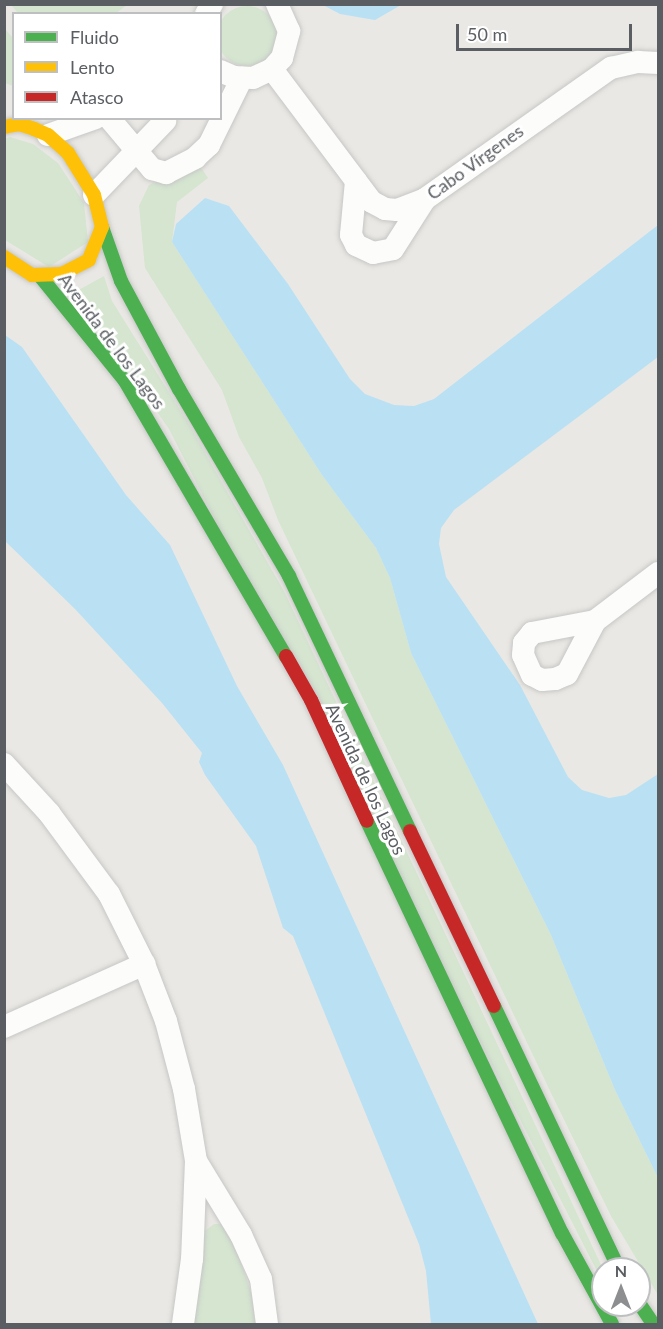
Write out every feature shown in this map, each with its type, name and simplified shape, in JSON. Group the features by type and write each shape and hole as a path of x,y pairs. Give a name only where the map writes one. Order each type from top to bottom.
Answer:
{"street":[{"path":"222,105 227,76 273,69 288,45 285,17 277,4"},
{"name":"Cabo Vírgenes","path":"273,69 372,202 385,209 397,210 425,199 611,68 638,62 658,63"},
{"path":"4,117 48,135 90,120"},
{"path":"112,120 152,169 166,173 195,158 217,134 219,120"},
{"path":"94,195 165,121"},
{"path":"4,127 19,124"},
{"name":"Avenida de los Lagos","path":"48,135 68,153 94,195 102,227 121,281 179,389 241,489 289,576 613,1257"},
{"path":"356,181 351,235 356,245 373,253 393,249 425,199"},
{"path":"4,274 36,275 77,269 89,260 102,227"},
{"name":"Avenida de los Lagos","path":"4,257 36,275 125,381 162,439 311,700 457,1015 562,1233 612,1324"},
{"path":"595,621 658,573"},
{"path":"4,764 48,813 109,894 144,964 166,1021 184,1089 196,1161 195,1214 183,1324"},
{"path":"4,1027 144,964"},
{"path":"196,1161 241,1236 261,1279 267,1324"}],"green space":[{"path":"11,5 127,5 118,12 17,12"},
{"path":"253,6 259,8 269,14 277,30 275,48 269,58 259,64 241,66 225,58 222,53 222,19 225,14 235,8"},
{"path":"5,29 12,37 12,86 5,83"},
{"path":"10,137 33,144 58,163 84,203 88,242 49,267 5,240 4,139"},
{"path":"198,163 208,178 177,202 172,242 322,475 376,548 390,578 411,653 551,935 615,1090 658,1178 658,1295 651,1283 651,1257 635,1257 611,1216 278,520 262,478 239,437 222,390 145,268 139,206 149,185"},
{"path":"104,276 112,301 187,421 285,593 597,1257 591,1257 591,1259 169,429 75,292"},
{"path":"214,1224 223,1224 231,1234 253,1298 255,1324 193,1324 205,1231"}],"water":[{"path":"323,5 401,5 375,20 340,14"},
{"path":"205,198 229,206 288,284 350,379 365,394 394,405 414,406 434,399 658,225 658,357 454,510 441,528 439,544 446,577 520,685 568,777 582,790 609,798 626,795 658,774 658,1178 615,1090 551,935 411,653 390,578 376,548 322,475 172,242 176,224"},
{"path":"5,335 22,347 126,495 170,545 237,686 283,765 538,1324 431,1324 426,1271 419,1244 293,936 283,928 256,846 205,775 199,762 202,753 162,703 75,609 5,541"}],"traffic: fast":[{"path":"102,227 121,281 179,389 289,576 410,831"},
{"path":"40,276 125,381 286,656"},
{"path":"367,821 562,1233 612,1324"},
{"path":"494,1006 613,1257"},
{"path":"648,1317 653,1324"}],"traffic: slow":[{"path":"4,127 19,124 34,129 48,135 68,153 94,195 102,227 89,260 62,274 32,275 4,257"}],"traffic: jam":[{"path":"286,656 311,700 367,821"},
{"path":"410,831 494,1006"}]}
